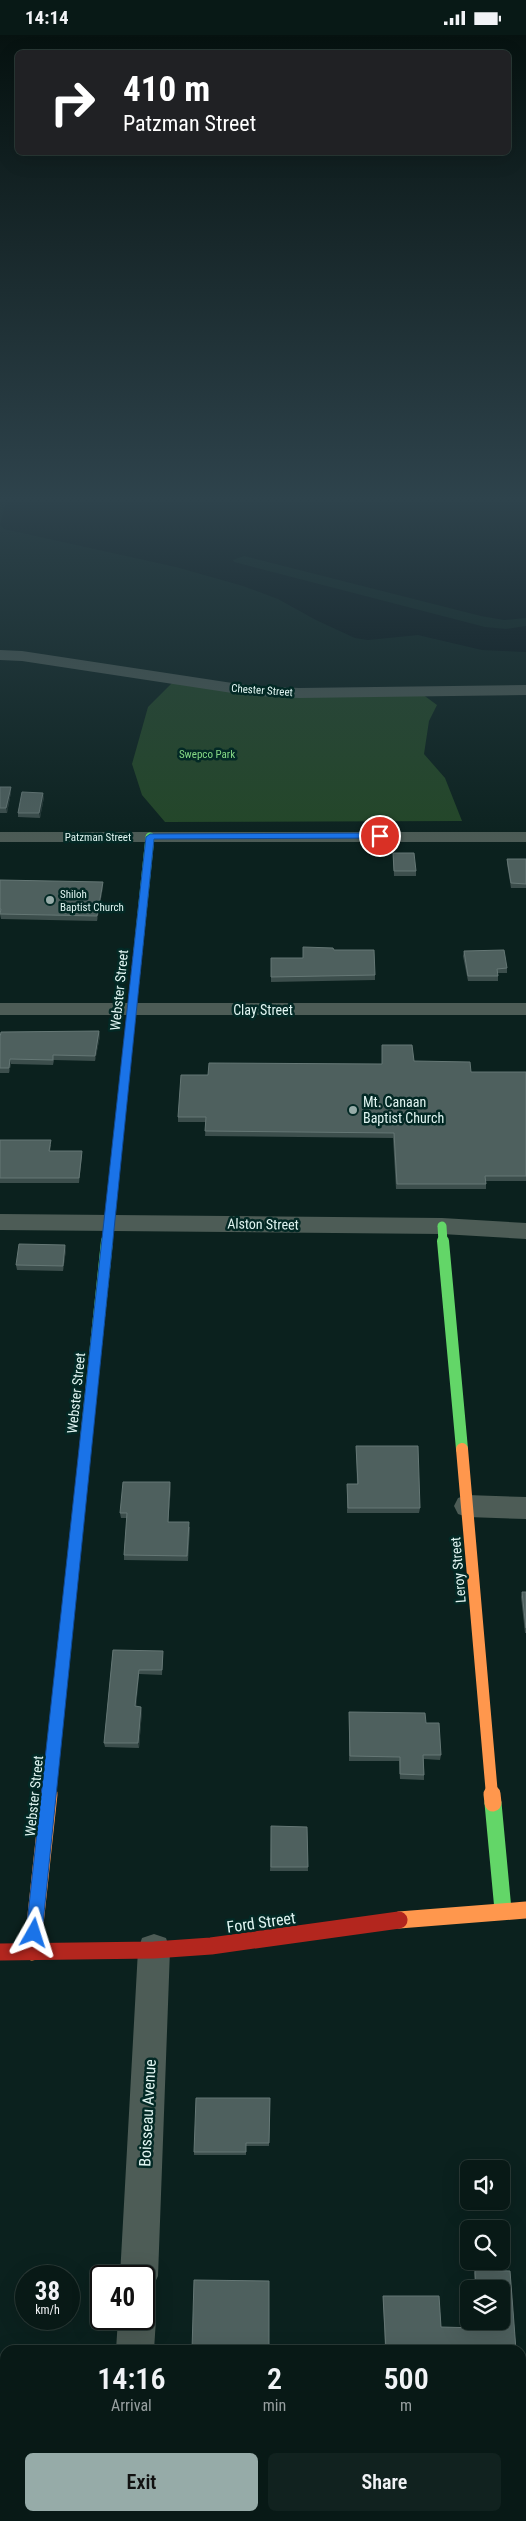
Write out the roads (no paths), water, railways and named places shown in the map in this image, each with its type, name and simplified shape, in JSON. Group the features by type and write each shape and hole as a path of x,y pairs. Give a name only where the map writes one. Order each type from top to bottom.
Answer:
{"street":[{"name":"Chester Street","path":"0,655 22,656 147,677 252,691 307,693 526,689"},
{"name":"Patzman Street","path":"0,837 526,837"},
{"name":"Webster Street","path":"32,1952 150,837"},
{"name":"Clay Street","path":"0,1009 526,1009"},
{"name":"Alston Street","path":"0,1222 442,1226 526,1231"},
{"name":"Leroy Street","path":"442,1226 503,1911"},
{"path":"467,1506 526,1508"},
{"name":"Ford Street","path":"0,1952 154,1950 210,1946 417,1917 526,1910"},
{"name":"Boisseau Avenue","path":"140,2265 154,1950"},
{"path":"135,2345 136,2330"}],"place":[{"name":"Shiloh Baptist Church","path":"50,900"},
{"name":"Mt. Canaan Baptist Church","path":"353,1110"}],"park label":[{"name":"Swepco Park","path":"207,754"}]}
